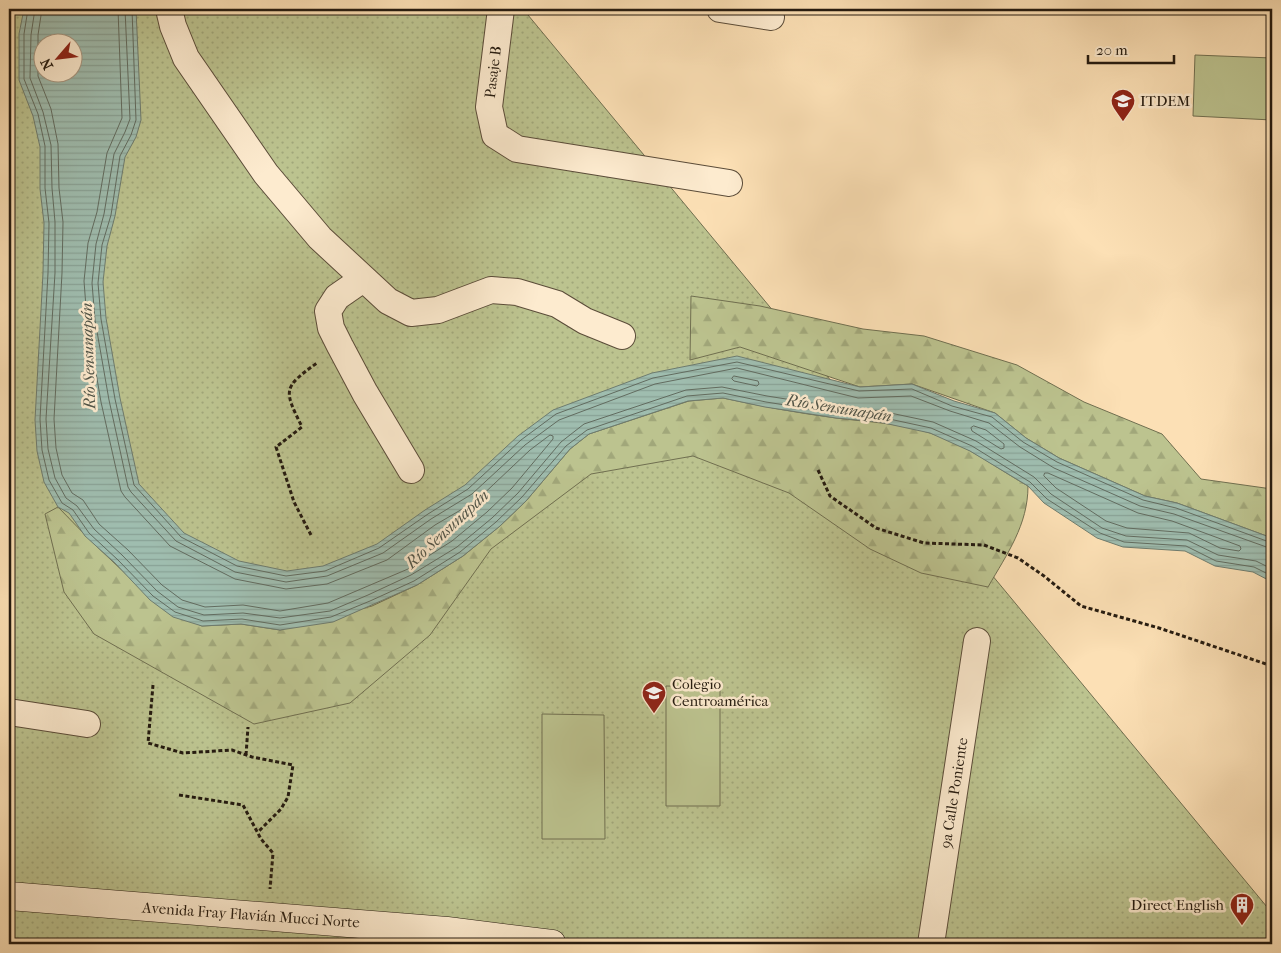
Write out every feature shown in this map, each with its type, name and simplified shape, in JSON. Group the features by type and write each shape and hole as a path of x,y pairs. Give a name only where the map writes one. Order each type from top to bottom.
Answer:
{"main road":[{"name":"Avenida Fray Flavián Mucci Norte","path":"9,896 267,917 446,938 552,944"}],"street":[{"path":"170,9 173,26 186,58 266,174 320,238 388,301 411,313 438,310 491,290 517,292 557,304 585,321 622,336"},
{"name":"Pasaje B","path":"501,9 489,107 494,135 518,149 730,183"},
{"path":"720,9 771,17"},
{"path":"363,279 337,297 328,311 330,328 411,470"},
{"name":"9a Calle Poniente","path":"931,944 977,641"},
{"path":"9,712 87,724"}],"path":[{"path":"311,535 294,502 276,446 302,427 289,400 290,387 296,378 340,346"},
{"path":"818,470 830,496 876,528 924,543 984,545 1018,558 1081,606 1159,628 1272,666"},
{"path":"153,685 148,743 184,753 232,750 246,755 293,765 288,797 281,809 258,832"},
{"path":"246,755 248,727"},
{"path":"179,795 243,806 261,839 274,853 267,917"}],"green space":[{"path":"9,9 523,9 1272,913 1272,944 9,944"},
{"path":"1195,55 1272,58 1272,120 1193,116"},
{"path":"691,296 760,306 863,329 924,336 1017,365 1084,402 1162,434 1201,479 1272,489 1272,538 1177,503 1145,496 1059,458 1026,438 995,413 912,384 860,387 740,347 690,360"},
{"path":"723,398 765,407 919,430 956,443 1028,486 1024,514 1015,539 988,587 921,573 870,549 789,493 693,456 591,474 491,549 430,635 350,703 254,724 94,634 64,592 45,514 58,507 162,608 202,626 241,624 280,630 372,606 417,585 463,556 500,526 526,501 570,449 589,434 689,401"},
{"path":"666,686 720,687 720,806 666,806"},
{"path":"542,714 604,715 605,839 542,839"}],"water":[{"name":"Río Sensunapán","path":"24,9 136,9 141,120 136,137 125,157 115,216 107,246 103,282 106,318 120,398 139,484 184,533 239,561 287,571 323,566 377,544 425,510 465,485 518,436 553,410 652,373 737,356 860,387 912,384 954,401 995,413 1026,438 1059,458 1145,496 1177,503 1272,538 1272,582 1253,572 1215,566 1185,551 1123,547 1097,538 1044,503 1028,486 970,451 930,433 879,422 836,418 765,407 723,398 688,401 589,434 570,449 526,501 500,526 463,556 417,585 333,622 280,630 241,624 202,626 173,617 150,600 115,563 85,536 69,513 58,507 44,482 37,451 35,420 44,223 40,189 40,147 33,116 19,80 19,34"}],"place":[{"name":"ITDEM","path":"1123,122"},
{"name":"Colegio Centroamérica","path":"654,714"},
{"name":"Direct English","path":"1242,926"}]}
